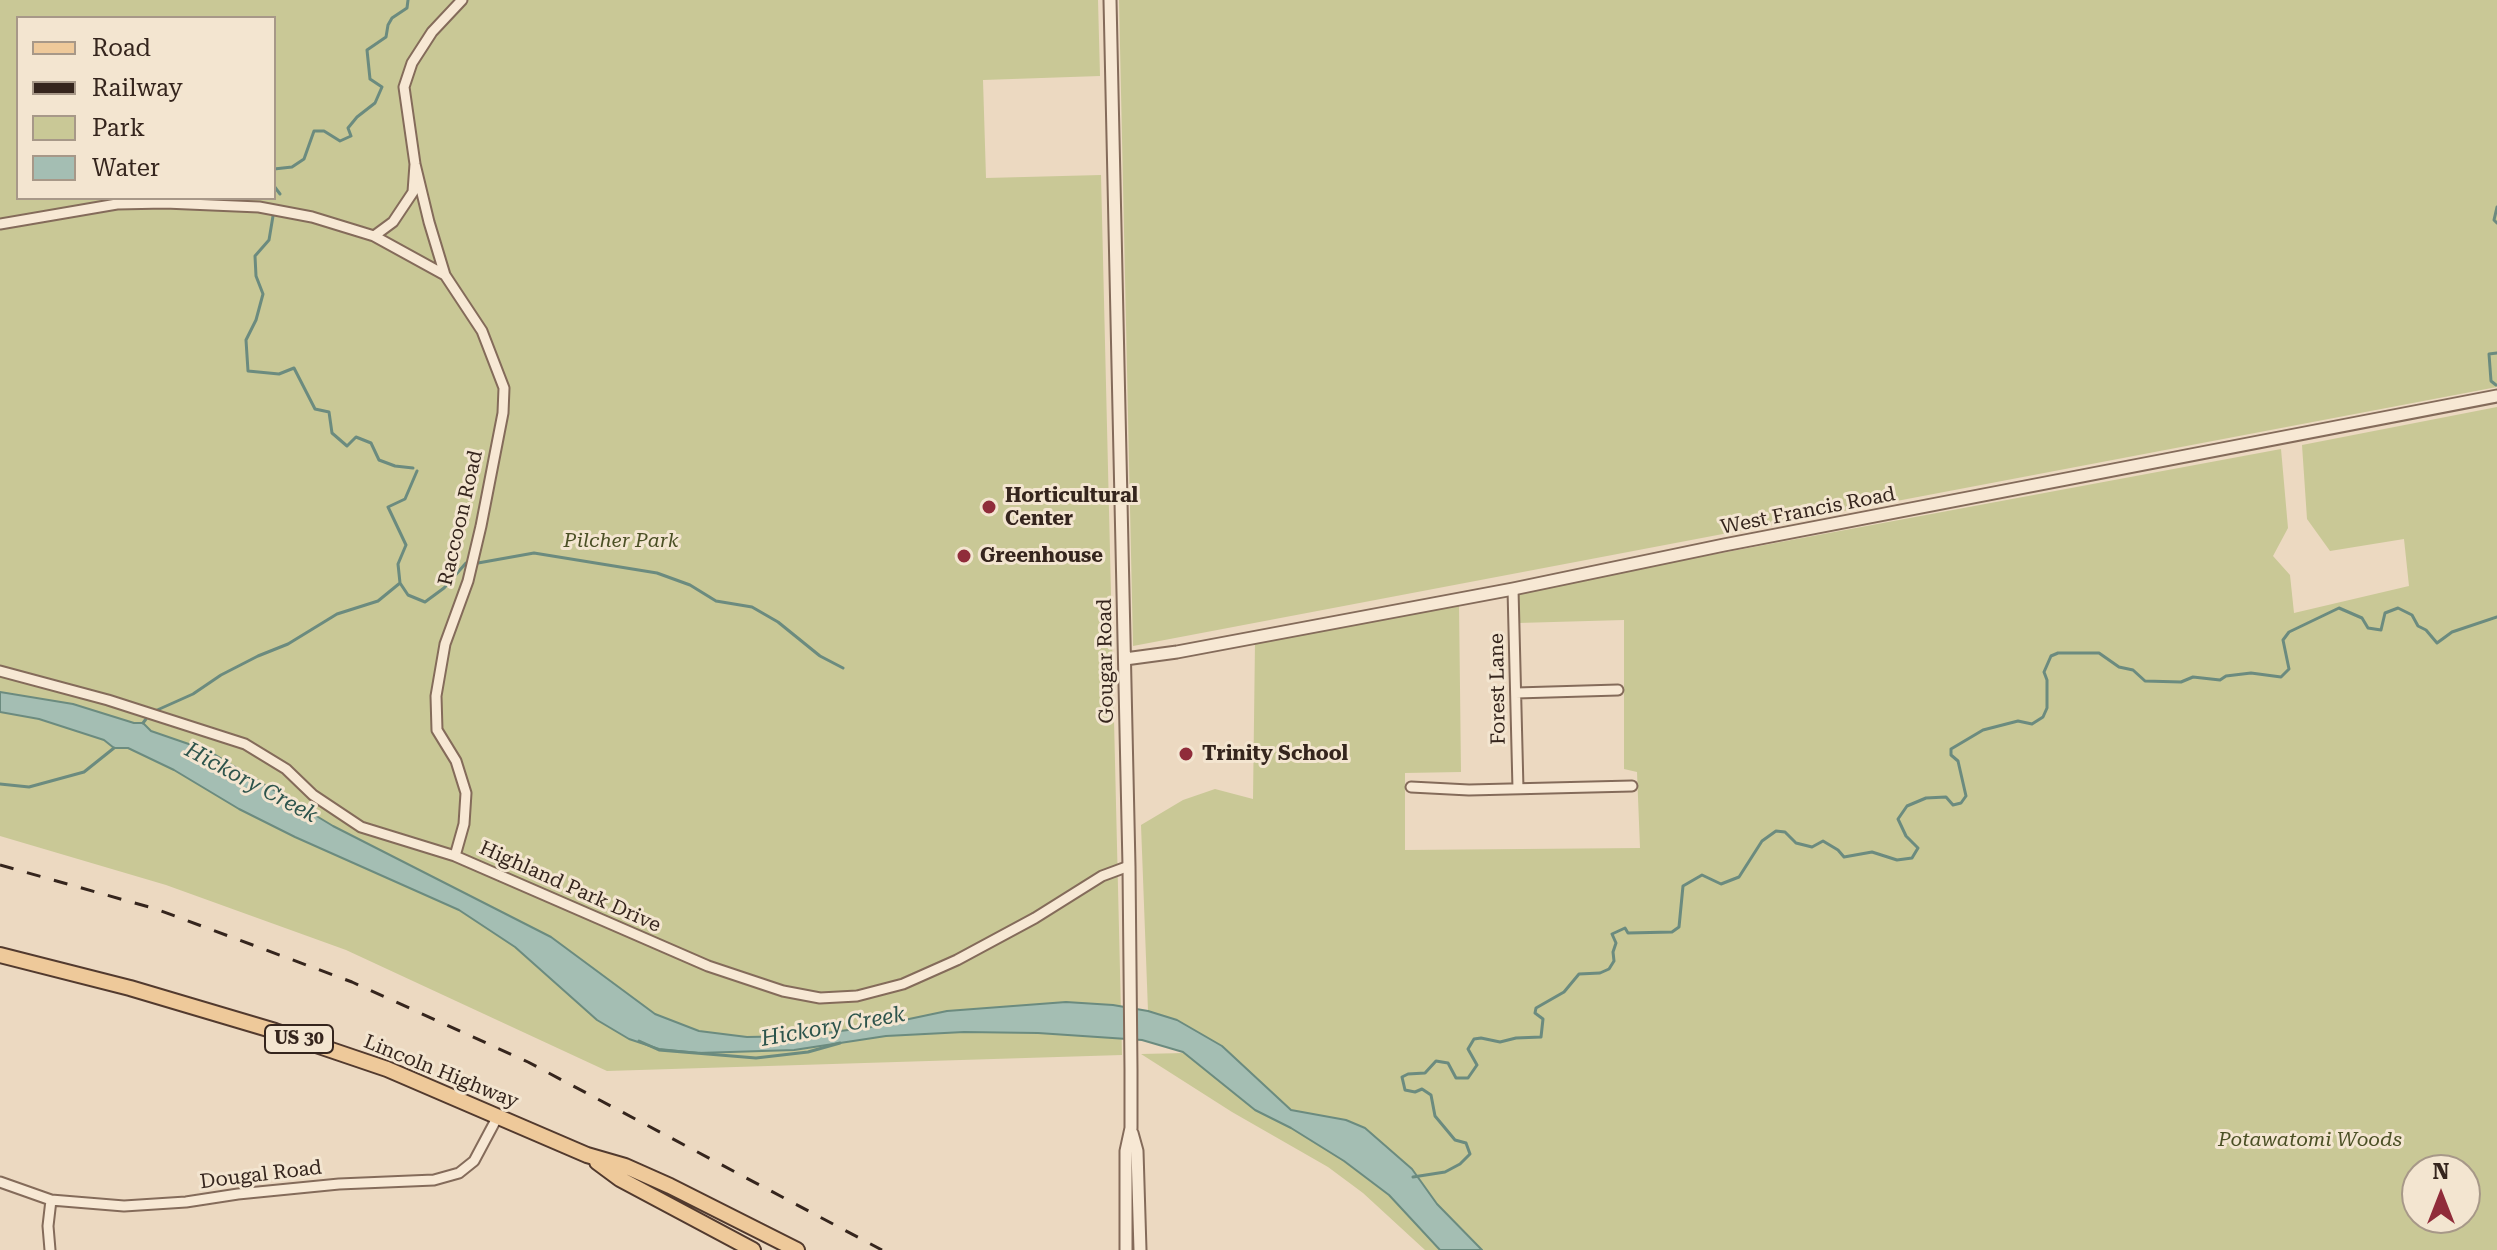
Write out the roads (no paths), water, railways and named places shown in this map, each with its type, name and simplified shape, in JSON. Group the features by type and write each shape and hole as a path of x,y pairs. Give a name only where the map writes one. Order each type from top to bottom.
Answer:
{"main road":[{"name":"Lincoln Highway","path":"0,955 130,988 275,1031 387,1069 587,1155 625,1166 797,1250"},
{"name":"Lincoln Highway","path":"587,1155 620,1179 753,1250"}],"street":[{"path":"445,275 415,164 404,87 412,63 432,32 462,0"},
{"name":"Gougar Road","path":"1110,0 1129,866 1131,1128 1126,1151 1126,1250"},
{"path":"374,236 393,222 413,192 415,164"},
{"name":"Raccoon Road","path":"0,224 117,204 259,207 312,217 374,236 445,275 482,331 504,388 503,413 481,526 468,581 445,644 436,696 437,730 456,761 466,793 464,824 455,856"},
{"name":"West Francis Road","path":"1125,659 1513,589 1724,545 2497,396"},
{"name":"Forest Lane","path":"1513,589 1518,789"},
{"name":"Highland Park Drive","path":"0,671 108,700 245,744 286,769 313,795 361,827 455,856 708,966 783,991 820,998 857,996 903,984 957,960 1035,918 1102,876 1129,866"},
{"path":"1516,693 1618,690"},
{"path":"1411,787 1518,789 1632,786"},
{"name":"Dougal Road","path":"0,1182 51,1200 124,1206 339,1184 434,1180 459,1173 474,1161 498,1116"},
{"name":"Gougar Road","path":"1131,1128 1137,1151 1140,1250"},
{"path":"50,1250 48,1226 51,1200"}],"water":[{"path":"0,692 73,704 143,723 151,731 209,751 333,826 551,937 655,1014 699,1031 747,1037 802,1036 871,1027 947,1011 1066,1002 1113,1005 1177,1020 1222,1046 1291,1110 1346,1120 1365,1128 1412,1169 1437,1204 1482,1250 1440,1250 1389,1195 1344,1161 1255,1110 1183,1052 1142,1040 964,1032 886,1036 794,1050 698,1053 659,1049 629,1039 597,1020 515,947 459,910 295,837 128,748 114,748 104,740 39,719 0,712"}],"waterway":[{"path":"276,169 292,167 304,159 314,131 324,131 340,141 351,136 348,128 375,103 382,87 370,79 367,50 386,37 392,18 407,8 408,0"},
{"path":"276,189 280,194"},
{"path":"2497,207 2494,220 2497,223"},
{"path":"273,216 269,240 255,256 256,276 263,294 256,320 246,340 248,371 279,374 294,368 315,409 329,412 332,433 347,446 356,437 371,443 379,460 413,468"},
{"path":"2496,385 2491,381 2489,354 2497,353"},
{"path":"417,471 405,499 388,507 406,545 398,564 400,583 408,595 425,602 444,588 466,563"},
{"path":"478,563 534,553 657,573 690,585 716,601 752,607 778,622 820,656 843,668"},
{"path":"155,711 193,694 258,656 288,644 337,614 378,601 400,583"},
{"path":"1413,1177 1445,1172 1470,1154 1466,1143 1455,1140 1435,1116 1431,1095 1422,1089 1415,1092 1405,1090 1402,1077 1425,1073 1436,1061 1448,1063 1456,1078 1468,1078 1477,1065 1468,1049 1474,1039 1500,1042 1541,1037 1543,1019 1535,1013 1536,1008 1564,992 1579,974 1600,973 1609,969 1614,961 1616,943 1612,934 1625,928 1628,933 1672,932 1679,927 1683,886 1702,875 1721,884 1739,877 1762,841 1776,831 1785,832 1796,843 1812,847 1823,841 1844,857 1872,852 1897,860 1912,858 1918,848 1906,836 1898,819 1907,806 1926,798 1946,797 1953,805 1961,803 1966,796 1958,761 1951,755 1951,749 1983,730 2018,721 2032,724 2043,717 2047,708 2044,672 2051,656 2058,653 2099,653 2119,667 2133,670 2145,681 2181,682 2193,677 2220,680 2226,676 2251,673 2281,677 2289,669 2283,640 2289,632 2339,608 2362,618 2368,628 2381,630 2385,613 2398,608 2412,615 2418,626 2437,643 2452,632 2497,617"},
{"path":"143,723 146,719"},
{"path":"0,784 29,787 84,772 114,748"},
{"name":"Hickory Creek","path":"639,1041 659,1050 756,1058 808,1052 840,1043"}],"railway":[{"path":"0,865 156,909 352,982 528,1062 882,1250"}],"place":[{"name":"Horticultural Center","path":"989,507"},
{"name":"Greenhouse","path":"964,556"},
{"name":"Trinity School","path":"1186,754"}],"park label":[{"name":"Pilcher Park","path":"621,541"},
{"name":"Potawatomi Woods","path":"2310,1140"}]}
